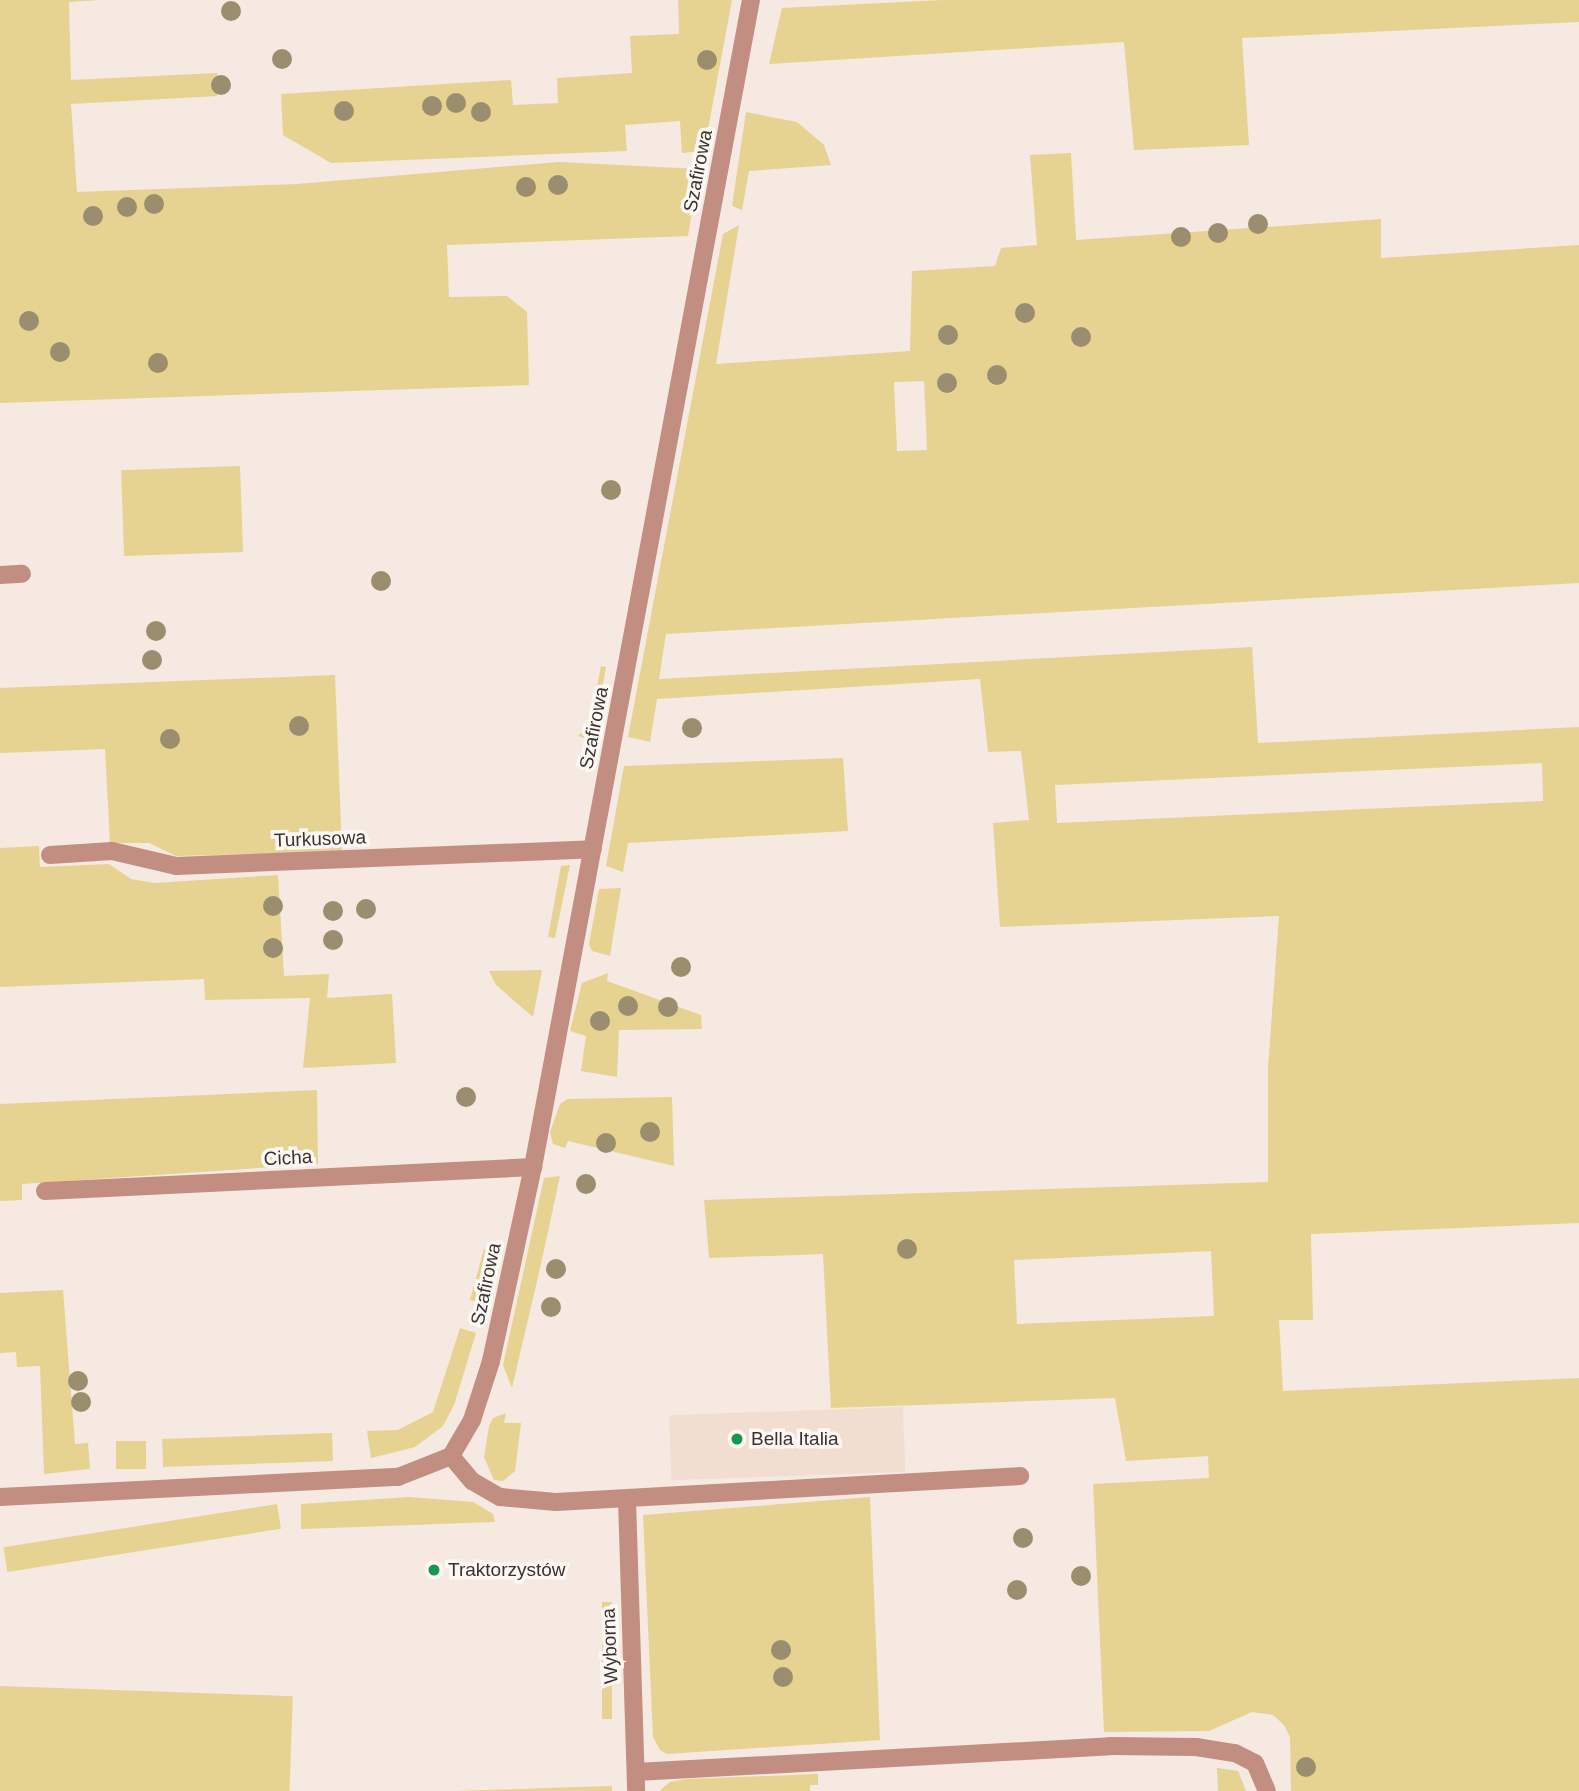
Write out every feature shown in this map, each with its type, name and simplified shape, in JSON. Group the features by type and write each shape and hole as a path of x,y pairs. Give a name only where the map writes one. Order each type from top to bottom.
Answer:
{"street":[{"name":"Szafirowa","path":"451,1456 472,1420 491,1361 533,1167 751,0"},
{"path":"0,575 22,574"},
{"name":"Turkusowa","path":"50,855 112,851 176,866 593,849"},
{"name":"Cicha","path":"46,1191 533,1167"},
{"path":"0,1497 374,1480 425,1469 451,1456 472,1481 500,1497 556,1502 1020,1476"},
{"name":"Wyborna","path":"626,1500 636,1791"},
{"path":"636,1772 1110,1746 1196,1747 1235,1753 1255,1763 1266,1791"}],"shaded area":[{"path":"0,0 100,0 69,2 71,80 217,73 217,96 71,104 77,192 297,184 559,162 699,169 688,236 447,245 449,297 507,296 527,312 529,385 0,403"},
{"path":"678,0 732,0 704,151 682,153 680,121 625,125 627,151 331,163 283,135 281,94 511,80 513,105 558,103 557,78 632,73 630,36 679,34"},
{"path":"943,0 1579,0 1579,22 1242,38 1249,145 1134,150 1124,42 769,64 782,8"},
{"path":"746,112 797,122 824,145 831,165 749,171 742,210 732,206"},
{"path":"1071,153 1076,240 1381,219 1381,258 1579,245 1579,583 666,634 659,679 1252,647 1258,743 1579,727 1579,1223 1311,1234 1313,1320 1279,1320 1283,1391 1579,1378 1579,1791 1291,1791 1290,1737 1284,1725 1273,1715 1252,1712 1209,1731 1104,1732 1093,1484 1209,1478 1208,1456 1126,1461 1115,1398 831,1408 823,1254 709,1258 704,1200 1268,1182 1268,1068 1279,916 1000,927 993,823 1029,820 1021,751 988,752 980,679 657,699 650,742 628,737 723,234 739,225 716,364 910,351 912,271 995,266 1001,248 1037,245 1030,155","holes":["924,381 927,450 897,451 894,382","1542,763 1543,801 1057,823 1055,785","1211,1251 1214,1316 1017,1324 1014,1260"]},
{"path":"240,466 243,552 124,556 121,470"},
{"path":"601,666 606,667 595,728 588,739 578,736 589,727"},
{"path":"335,675 342,852 176,856 149,843 110,843 105,749 0,753 0,688"},
{"path":"843,758 848,831 628,843 623,872 606,866 624,766"},
{"path":"39,846 40,867 109,864 131,879 154,883 278,875 284,976 329,974 327,998 392,994 396,1063 303,1068 310,998 205,1000 204,979 0,987 0,848"},
{"path":"570,865 555,938 548,937 561,866"},
{"path":"621,888 610,956 592,951 589,944 599,889"},
{"path":"542,970 533,1017 496,985 489,971"},
{"path":"608,973 607,981 701,1015 702,1029 619,1030 617,1077 581,1071 586,1036 570,1031 582,983"},
{"path":"317,1090 318,1164 22,1184 22,1200 0,1201 0,1104"},
{"path":"672,1097 674,1166 568,1141 565,1148 553,1144 550,1132 560,1104 568,1099"},
{"path":"560,1176 512,1388 503,1365 544,1178"},
{"path":"484,1249 494,1253 482,1303 470,1300"},
{"path":"63,1290 75,1444 88,1443 90,1469 44,1474 40,1366 17,1367 16,1352 0,1353 0,1293"},
{"path":"460,1328 476,1333 454,1405 443,1426 415,1447 371,1458 367,1431 398,1430 433,1412"},
{"path":"903,1407 905,1472 671,1480 669,1415"},
{"path":"506,1413 504,1423 521,1423 515,1471 503,1481 494,1480 484,1457 489,1426 493,1418"},
{"path":"332,1433 333,1461 163,1467 162,1439"},
{"path":"116,1441 146,1441 146,1469 116,1469"},
{"path":"409,1497 473,1502 493,1514 495,1522 301,1529 301,1504"},
{"path":"870,1497 880,1740 667,1754 660,1750 653,1737 643,1515"},
{"path":"277,1504 281,1529 7,1572 3,1547"},
{"path":"602,1602 612,1602 612,1719 602,1719"},
{"path":"0,1686 293,1696 290,1791 0,1791"},
{"path":"1217,1768 1238,1771 1246,1791 1218,1791"},
{"path":"818,1774 818,1785 810,1785 810,1791 659,1791 670,1782 687,1779"},
{"path":"612,1786 612,1791 453,1791"}],"place":[{"name":"Bella Italia","path":"737,1439"},
{"name":"Traktorzystów","path":"434,1570"}]}
